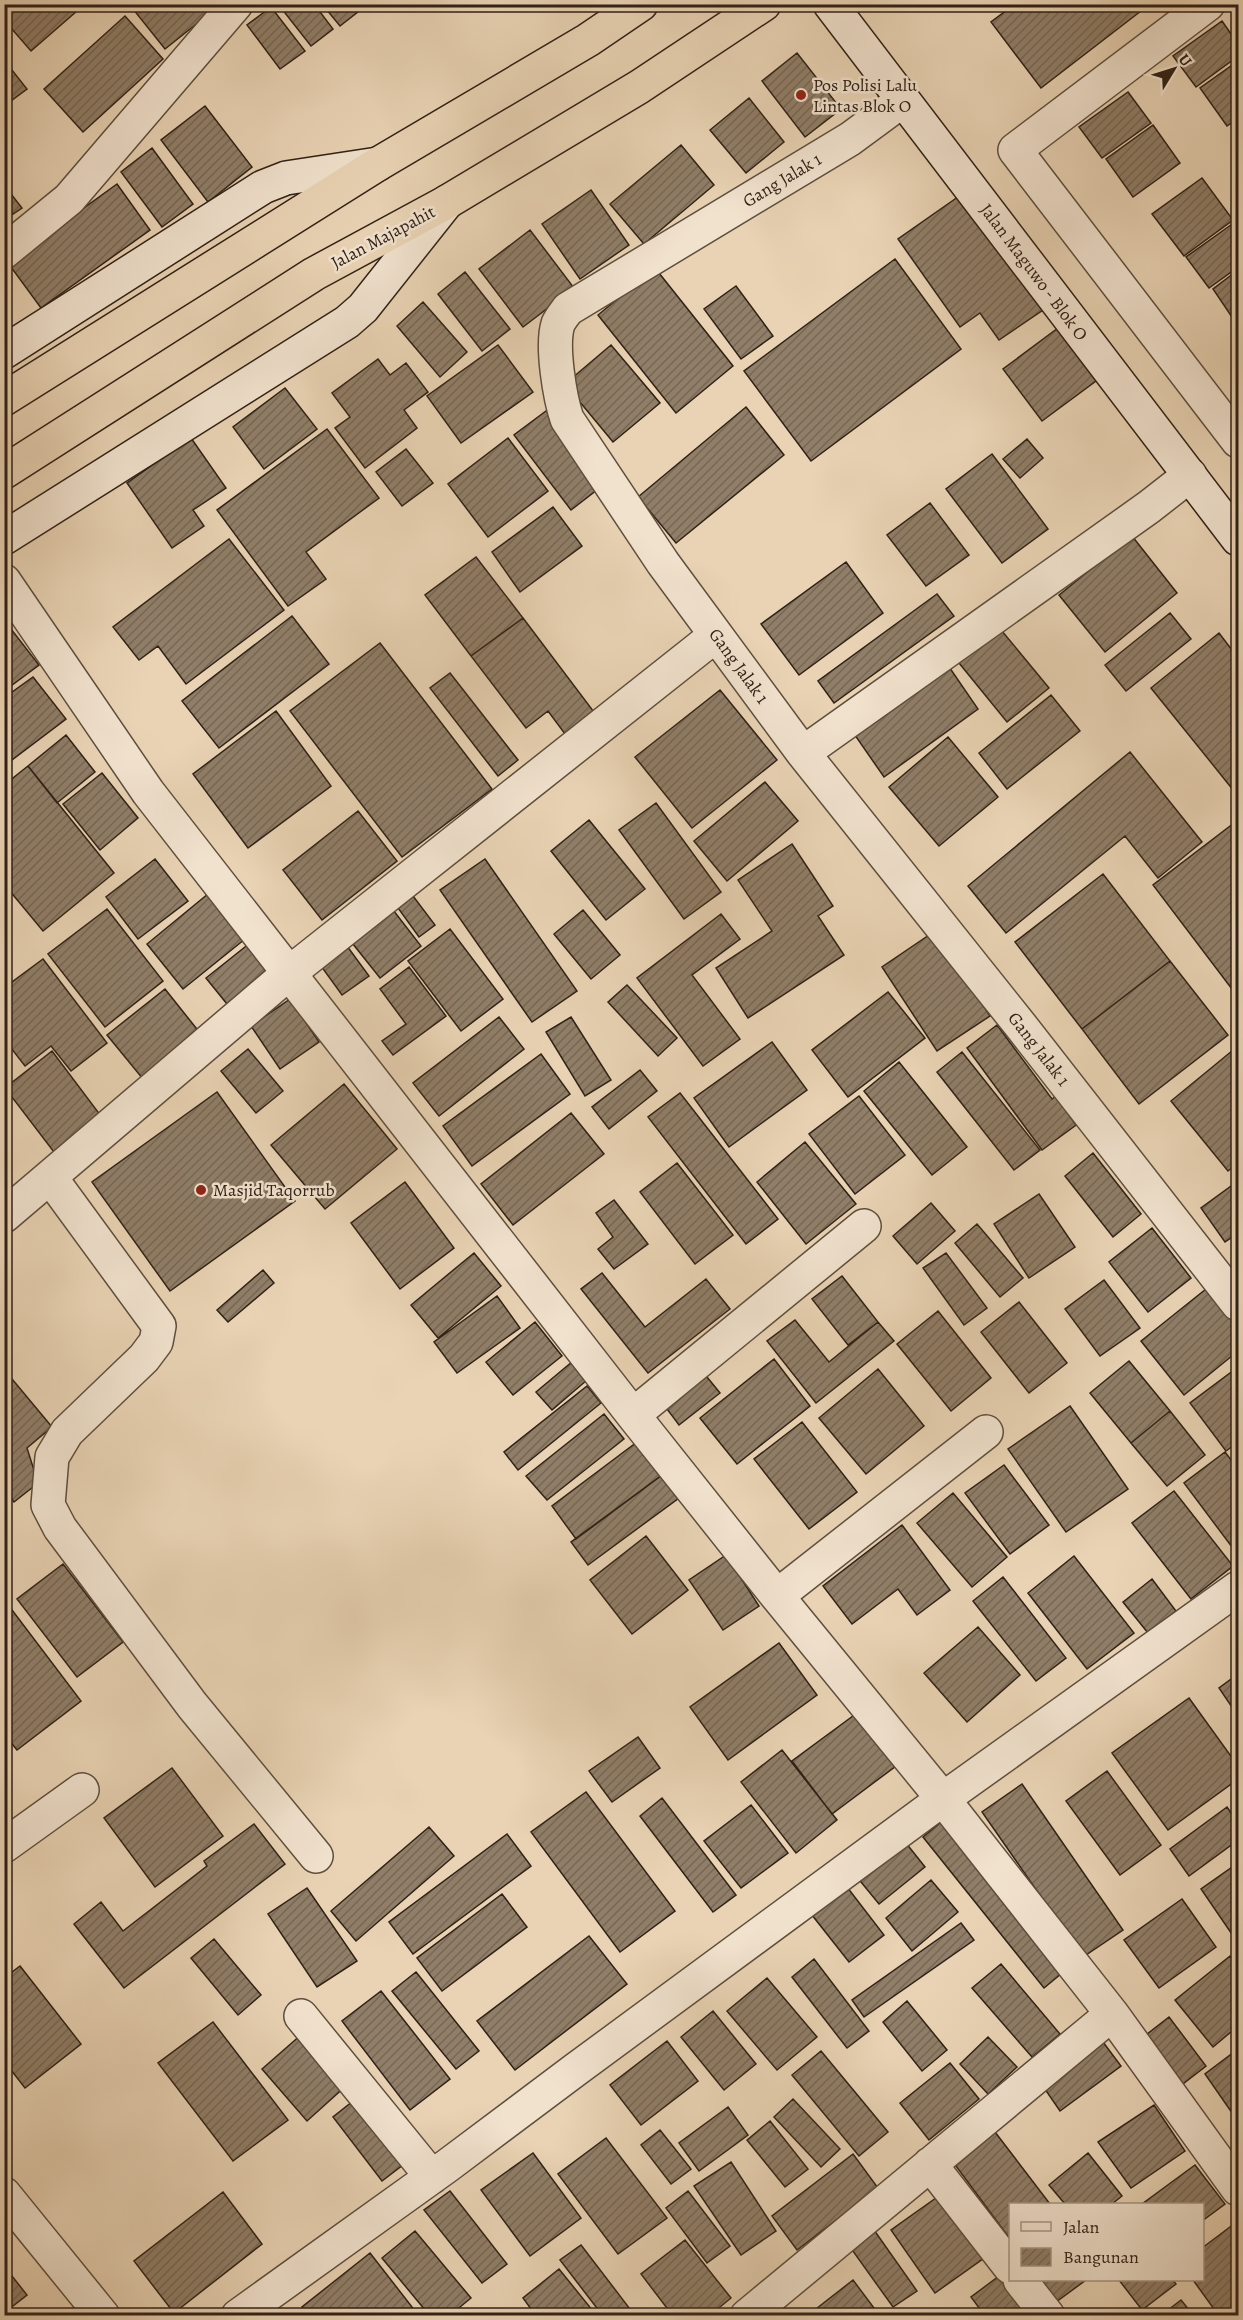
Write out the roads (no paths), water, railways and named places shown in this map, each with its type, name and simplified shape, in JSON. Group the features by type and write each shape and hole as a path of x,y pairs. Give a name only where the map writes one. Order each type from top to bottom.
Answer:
{"highway":[{"path":"4,399 378,164 579,45 641,4"},
{"name":"Jalan Majapahit","path":"4,472 314,274 447,202 639,87 764,4"}],"street":[{"path":"4,252 69,199 236,4"},
{"name":"Jalan Maguwo - Blok O","path":"830,4 1239,539"},
{"path":"1208,4 1015,150 1239,441"},
{"name":"Gang Jalak 1","path":"903,100 850,139 568,309 558,324 561,400 567,419 663,562 803,753 1239,1304"},
{"path":"4,352 264,187 286,177 378,164"},
{"path":"4,538 347,322 363,308 447,202"},
{"path":"803,753 1149,507 1190,475"},
{"path":"4,581 148,792 633,1415 943,1799 1112,2014 1239,2189"},
{"path":"4,1216 288,974 716,635"},
{"path":"50,1177 159,1326 156,1342 144,1358 67,1432 52,1457 48,1505 60,1528 192,1705 316,1856"},
{"path":"633,1415 864,1226"},
{"path":"777,1596 986,1432"},
{"path":"238,2316 432,2177 943,1799 1239,1588"},
{"path":"4,1846 82,1790"},
{"path":"747,2316 1112,2014"},
{"path":"301,2016 432,2177"},
{"path":"930,2164 1009,2264"},
{"path":"4,2194 103,2316"},
{"path":"1021,2281 1048,2316"}],"place":[{"name":"Pos Polisi Lalu Lintas Blok O","path":"801,95"},
{"name":"Masjid Taqorrub","path":"201,1190"}]}
